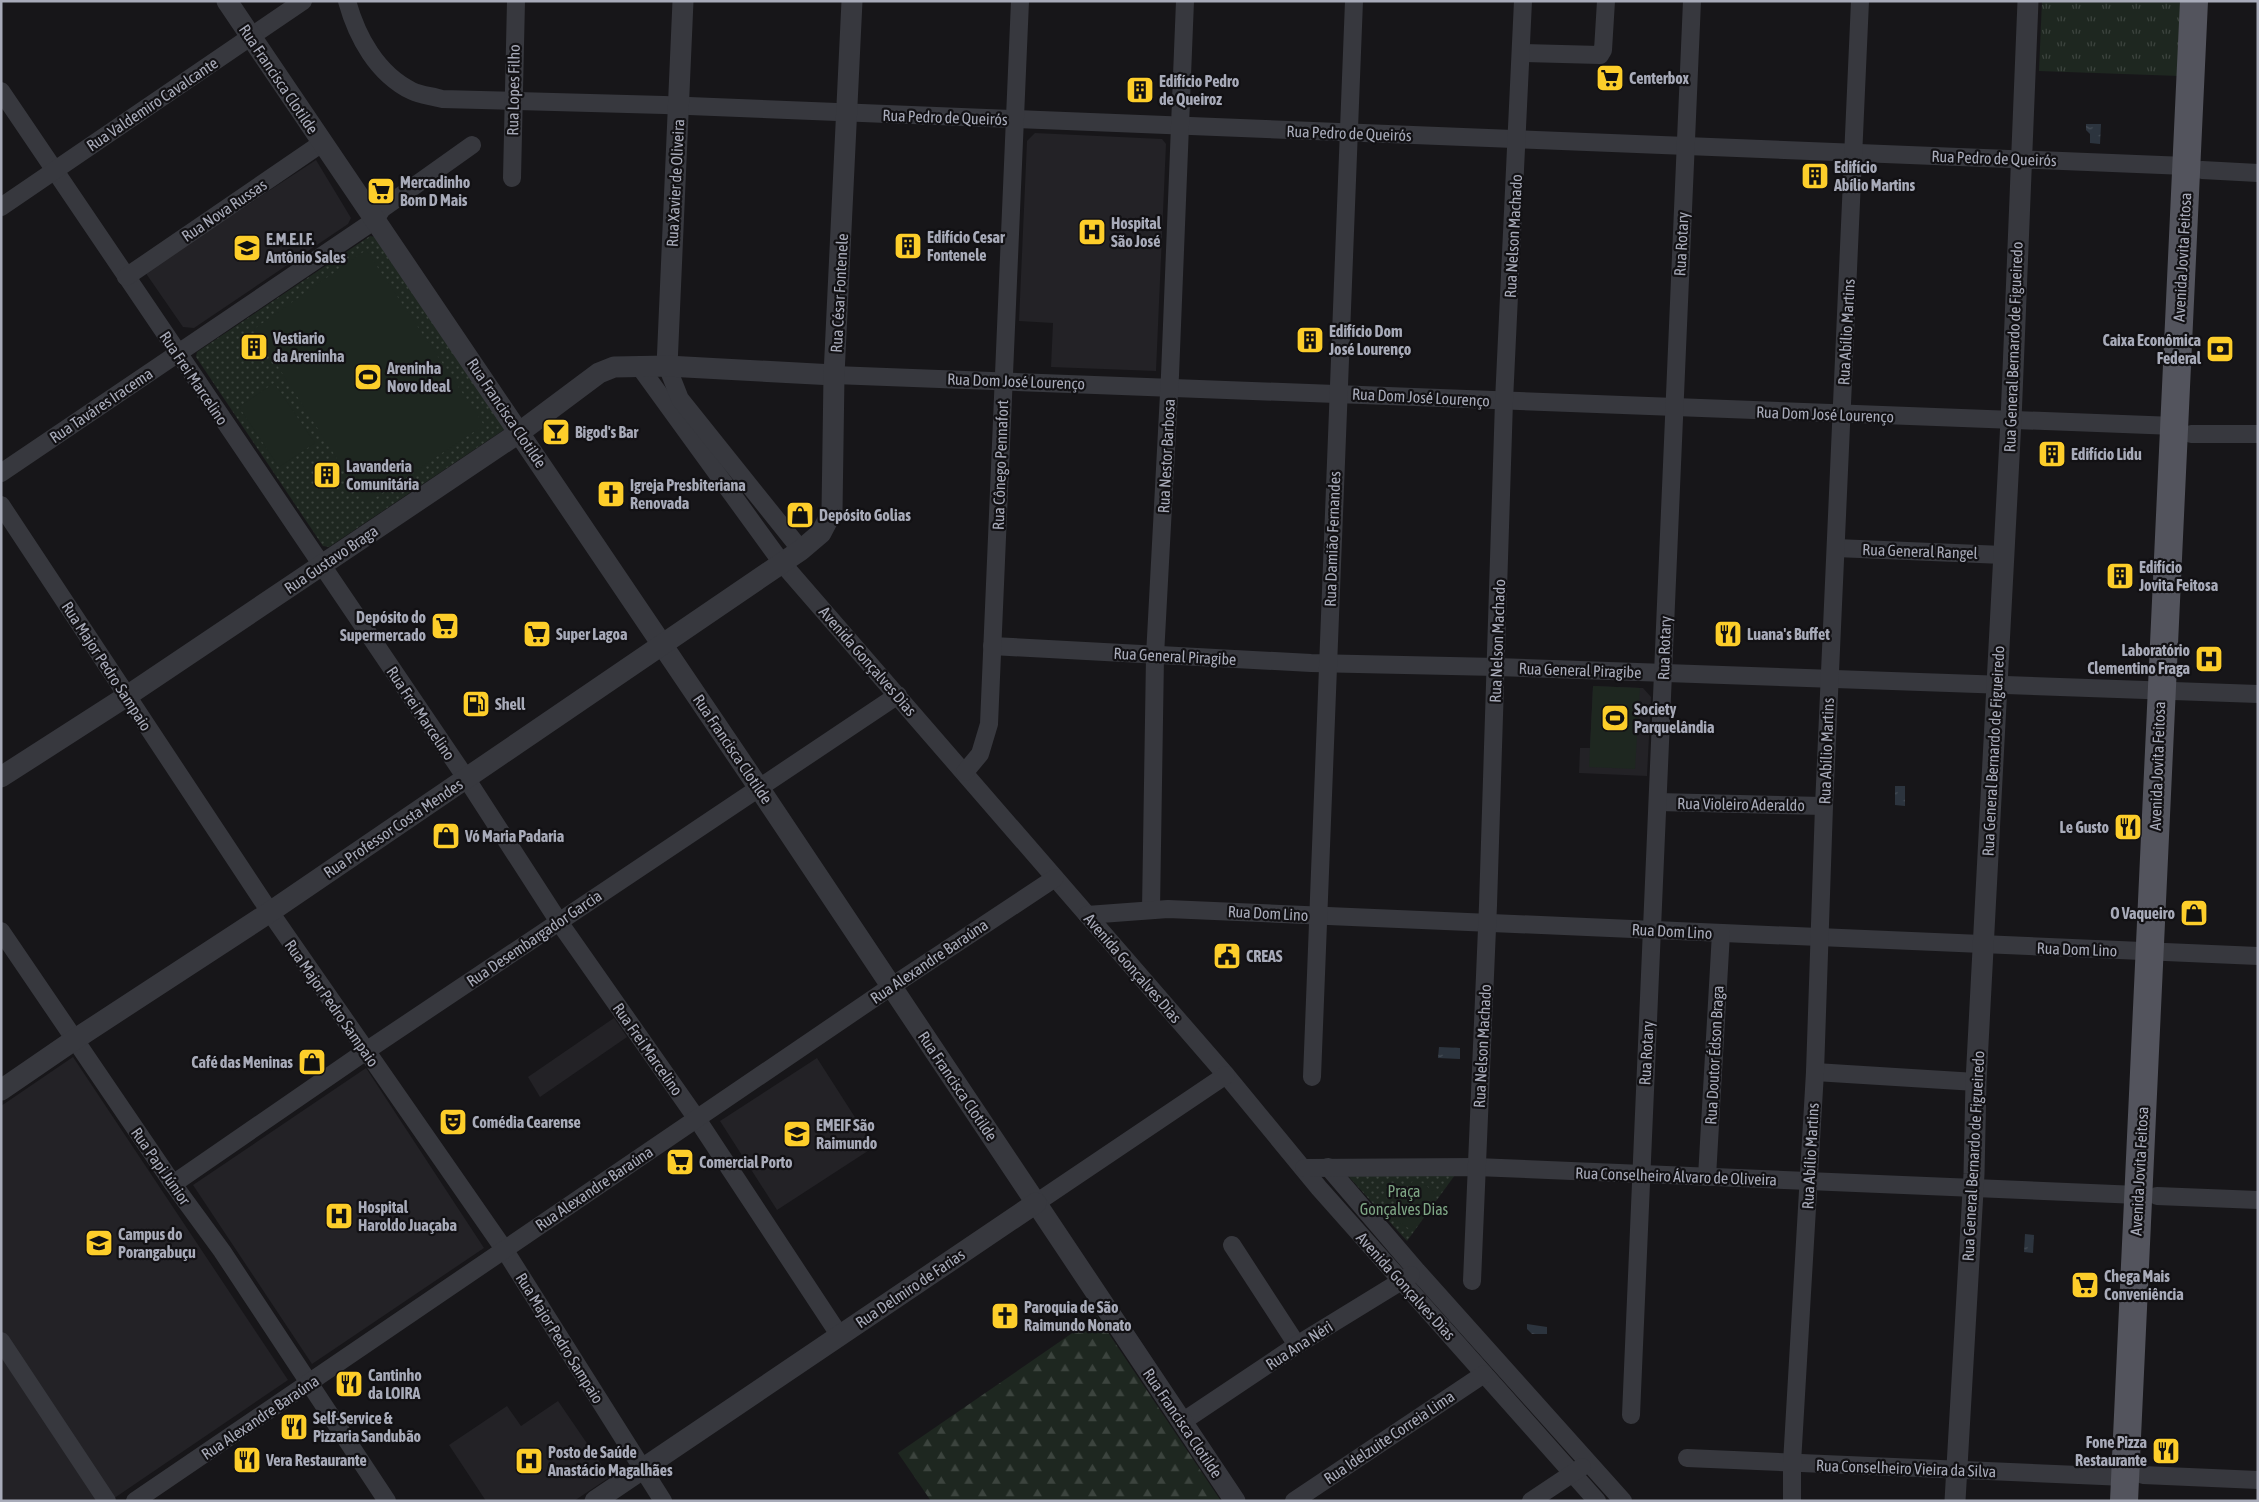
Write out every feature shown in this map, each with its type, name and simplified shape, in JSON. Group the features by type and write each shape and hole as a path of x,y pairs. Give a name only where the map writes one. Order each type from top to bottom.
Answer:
{"main road":[{"name":"Avenida Jovita Feitosa","path":"2134,1488 2194,168 2194,1"},
{"name":"Avenida Jovita Feitosa","path":"2194,168 2210,1"}],"street":[{"name":"Rua Francisca Clotilde","path":"226,1 520,432 1235,1501"},
{"name":"Rua Valdemiro Cavalcante","path":"1,207 303,1"},
{"name":"Rua Pedro de Queirós","path":"347,1 354,24 380,66 412,92 442,99 679,106 1854,154 2021,159 2258,173"},
{"name":"Rua Lopes Filho","path":"512,178 512,100 516,1"},
{"name":"Rua Xavier de Oliveira","path":"667,366 683,1"},
{"name":"Rua César Fontenele","path":"782,563 821,533 832,512 834,374 852,1"},
{"name":"Rua Cônego Pennafort","path":"965,772 980,754 987,739 1020,1"},
{"name":"Rua Nestor Barbosa","path":"1151,910 1155,656 1181,127 1185,1"},
{"name":"Rua Damião Fernandes","path":"1312,1077 1354,1"},
{"name":"Rua Nelson Machado","path":"1472,1281 1488,922 1504,401 1518,140 1523,1"},
{"path":"1521,53 1600,55 1604,50 1606,1"},
{"name":"Rua Rotary","path":"1631,1415 1692,1"},
{"name":"Rua Abílio Martins","path":"1792,1501 1792,1463 1815,1072 1829,679 1860,1"},
{"name":"Rua General Bernardo de Figueiredo","path":"1955,1501 1974,1187 1976,1082 2011,420 2028,1"},
{"name":"Rua Frei Marcelino","path":"1,91 466,778 559,922 697,1119 840,1336"},
{"name":"Rua Nova Russas","path":"126,277 322,142"},
{"name":"Rua Taváres Iracema","path":"1,473 375,220 382,209 472,145"},
{"name":"Avenida Gonçalves Dias","path":"639,366 801,550"},
{"name":"Rua Gustavo Braga","path":"1,777 127,696 520,432 599,373 614,367 667,366"},
{"name":"Rua Dom José Lourenço","path":"667,366 1673,408 2011,420 2258,434"},
{"name":"Avenida Gonçalves Dias","path":"667,366 687,420 782,563 1226,1075 1319,1188 1598,1501"},
{"name":"Rua Major Pedro Sampaio","path":"1,505 270,912 504,1249 663,1501"},
{"name":"Rua General Rangel","path":"1836,548 2003,555"},
{"name":"Rua Professor Costa Mendes","path":"1,1090 270,912 663,646 782,563"},
{"name":"Rua General Piragibe","path":"992,646 1155,656 1327,663 1496,667 2258,694"},
{"name":"Rua Desembargador Garcia","path":"173,1184 366,1052 898,695"},
{"name":"Rua Violeiro Aderaldo","path":"1658,802 1824,806"},
{"name":"Rua Alexandre Baraúna","path":"135,1501 504,1249 1055,878"},
{"name":"Rua Dom Lino","path":"1087,915 1168,909 1488,922 1984,946 2258,956"},
{"name":"Rua Papi Júnior","path":"1,931 173,1184 222,1250 387,1501"},
{"name":"Rua Doutor Édson Braga","path":"1706,1177 1721,933"},
{"path":"1815,1072 1976,1082"},
{"name":"Rua Delmiro de Farias","path":"595,1501 1226,1075"},
{"name":"Avenida Gonçalves Dias","path":"1328,1167 1417,1271 1623,1501"},
{"name":"Rua Conselheiro Álvaro de Oliveira","path":"1304,1168 1476,1168 1809,1180 2258,1200"},
{"path":"1232,1245 1297,1345"},
{"name":"Rua Ana Néri","path":"1182,1422 1297,1345 1417,1271"},
{"path":"1,1341 107,1501"},
{"name":"Rua Idelzuite Correia Lima","path":"1294,1501 1484,1374"},
{"name":"Rua Conselheiro Vieira da Silva","path":"1687,1458 1956,1469 2134,1488 2258,1480"},
{"path":"1531,1501 1589,1462"}],"shaded area":[{"name":"Hospital São José","path":"1035,133 1162,139 1166,144 1156,371 1051,367 1053,323 1019,321 1027,141"},
{"name":"E.M.E.I.F. Antônio Sales","path":"316,160 351,218 348,224 194,328 183,327 145,272"},
{"name":"Society Parquelândia","path":"1593,686 1643,688 1651,697 1647,776 1579,773 1580,748 1590,748"},
{"path":"614,1018 627,1037 540,1097 528,1077"},
{"name":"Campus do Porangabuçu","path":"73,1057 288,1380 110,1501 1,1501 1,1106"},
{"name":"EMEIF São Raimundo","path":"817,1058 874,1147 777,1210 720,1121"},
{"name":"Hospital Haroldo Juaçaba","path":"366,1068 484,1248 312,1364 193,1185"},
{"name":"Posto de Saúde Anastácio Magalhães","path":"558,1401 610,1477 574,1501 486,1501 449,1445 507,1406 521,1426"}],"green space":[{"path":"2042,1 2183,1 2180,76 2039,71"},
{"path":"370,236 375,237 505,429 329,547 323,546 196,357 197,352"},
{"name":"Areninha Novo Ideal","path":"366,250 484,425 366,504 254,329"},
{"path":"274,383 315,443 279,467 239,407"},
{"name":"Society Parquelândia","path":"1593,686 1640,688 1635,769 1589,767"},
{"name":"Praça Gonçalves Dias","path":"1352,1171 1455,1175 1407,1241 1349,1177"},
{"path":"1415,1178 1436,1193 1411,1230 1389,1215"},
{"path":"1097,1316 1221,1501 931,1501 898,1453"}],"water":[{"path":"2086,124 2101,124 2100,144 2090,143 2090,134 2086,130"},
{"path":"1895,786 1905,786 1905,806 1895,805"},
{"path":"1439,1047 1460,1048 1460,1059 1438,1058"},
{"path":"2025,1234 2034,1235 2033,1253 2024,1252"},
{"path":"1527,1324 1547,1327 1547,1334 1532,1334 1527,1329"}],"place":[{"name":"Centerbox","path":"1610,78"},
{"name":"Edifício Pedro de Queiroz","path":"1140,90"},
{"name":"Edifício Abílio Martins","path":"1815,176"},
{"name":"Mercadinho Bom D Mais","path":"381,191"},
{"name":"Hospital São José","path":"1092,232"},
{"name":"Edifício Cesar Fontenele","path":"908,246"},
{"name":"E.M.E.I.F. Antônio Sales","path":"247,248"},
{"name":"Edifício Dom José Lourenço","path":"1310,340"},
{"name":"Vestiario da Areninha","path":"254,347"},
{"name":"Caixa Econômica Federal","path":"2220,349"},
{"name":"Areninha Novo Ideal","path":"368,377"},
{"name":"Bigod's Bar","path":"556,432"},
{"name":"Edifício Lidu","path":"2052,454"},
{"name":"Lavanderia Comunitária","path":"327,475"},
{"name":"Igreja Presbiteriana Renovada","path":"611,494"},
{"name":"Depósito Golias","path":"800,515"},
{"name":"Edifício Jovita Feitosa","path":"2120,576"},
{"name":"Depósito do Supermercado","path":"445,626"},
{"name":"Super Lagoa","path":"537,634"},
{"name":"Luana's Buffet","path":"1728,634"},
{"name":"Laboratório Clementino Fraga","path":"2209,659"},
{"name":"Shell","path":"476,704"},
{"name":"Society Parquelândia","path":"1615,718"},
{"name":"Le Gusto","path":"2128,827"},
{"name":"Vó Maria Padaria","path":"446,836"},
{"name":"O Vaqueiro","path":"2194,913"},
{"name":"CREAS","path":"1227,956"},
{"name":"Café das Meninas","path":"312,1062"},
{"name":"Comédia Cearense","path":"453,1122"},
{"name":"EMEIF São Raimundo","path":"797,1134"},
{"name":"Comercial Porto","path":"680,1162"},
{"name":"Hospital Haroldo Juaçaba","path":"339,1216"},
{"name":"Campus do Porangabuçu","path":"99,1243"},
{"name":"Chega Mais Conveniência","path":"2085,1285"},
{"name":"Paroquia de São Raimundo Nonato","path":"1005,1316"},
{"name":"Cantinho da LOIRA","path":"349,1384"},
{"name":"Self-Service & Pizzaria Sandubão","path":"294,1427"},
{"name":"Fone Pizza Restaurante","path":"2166,1451"},
{"name":"Vera Restaurante","path":"247,1460"},
{"name":"Posto de Saúde Anastácio Magalhães","path":"529,1461"}]}
